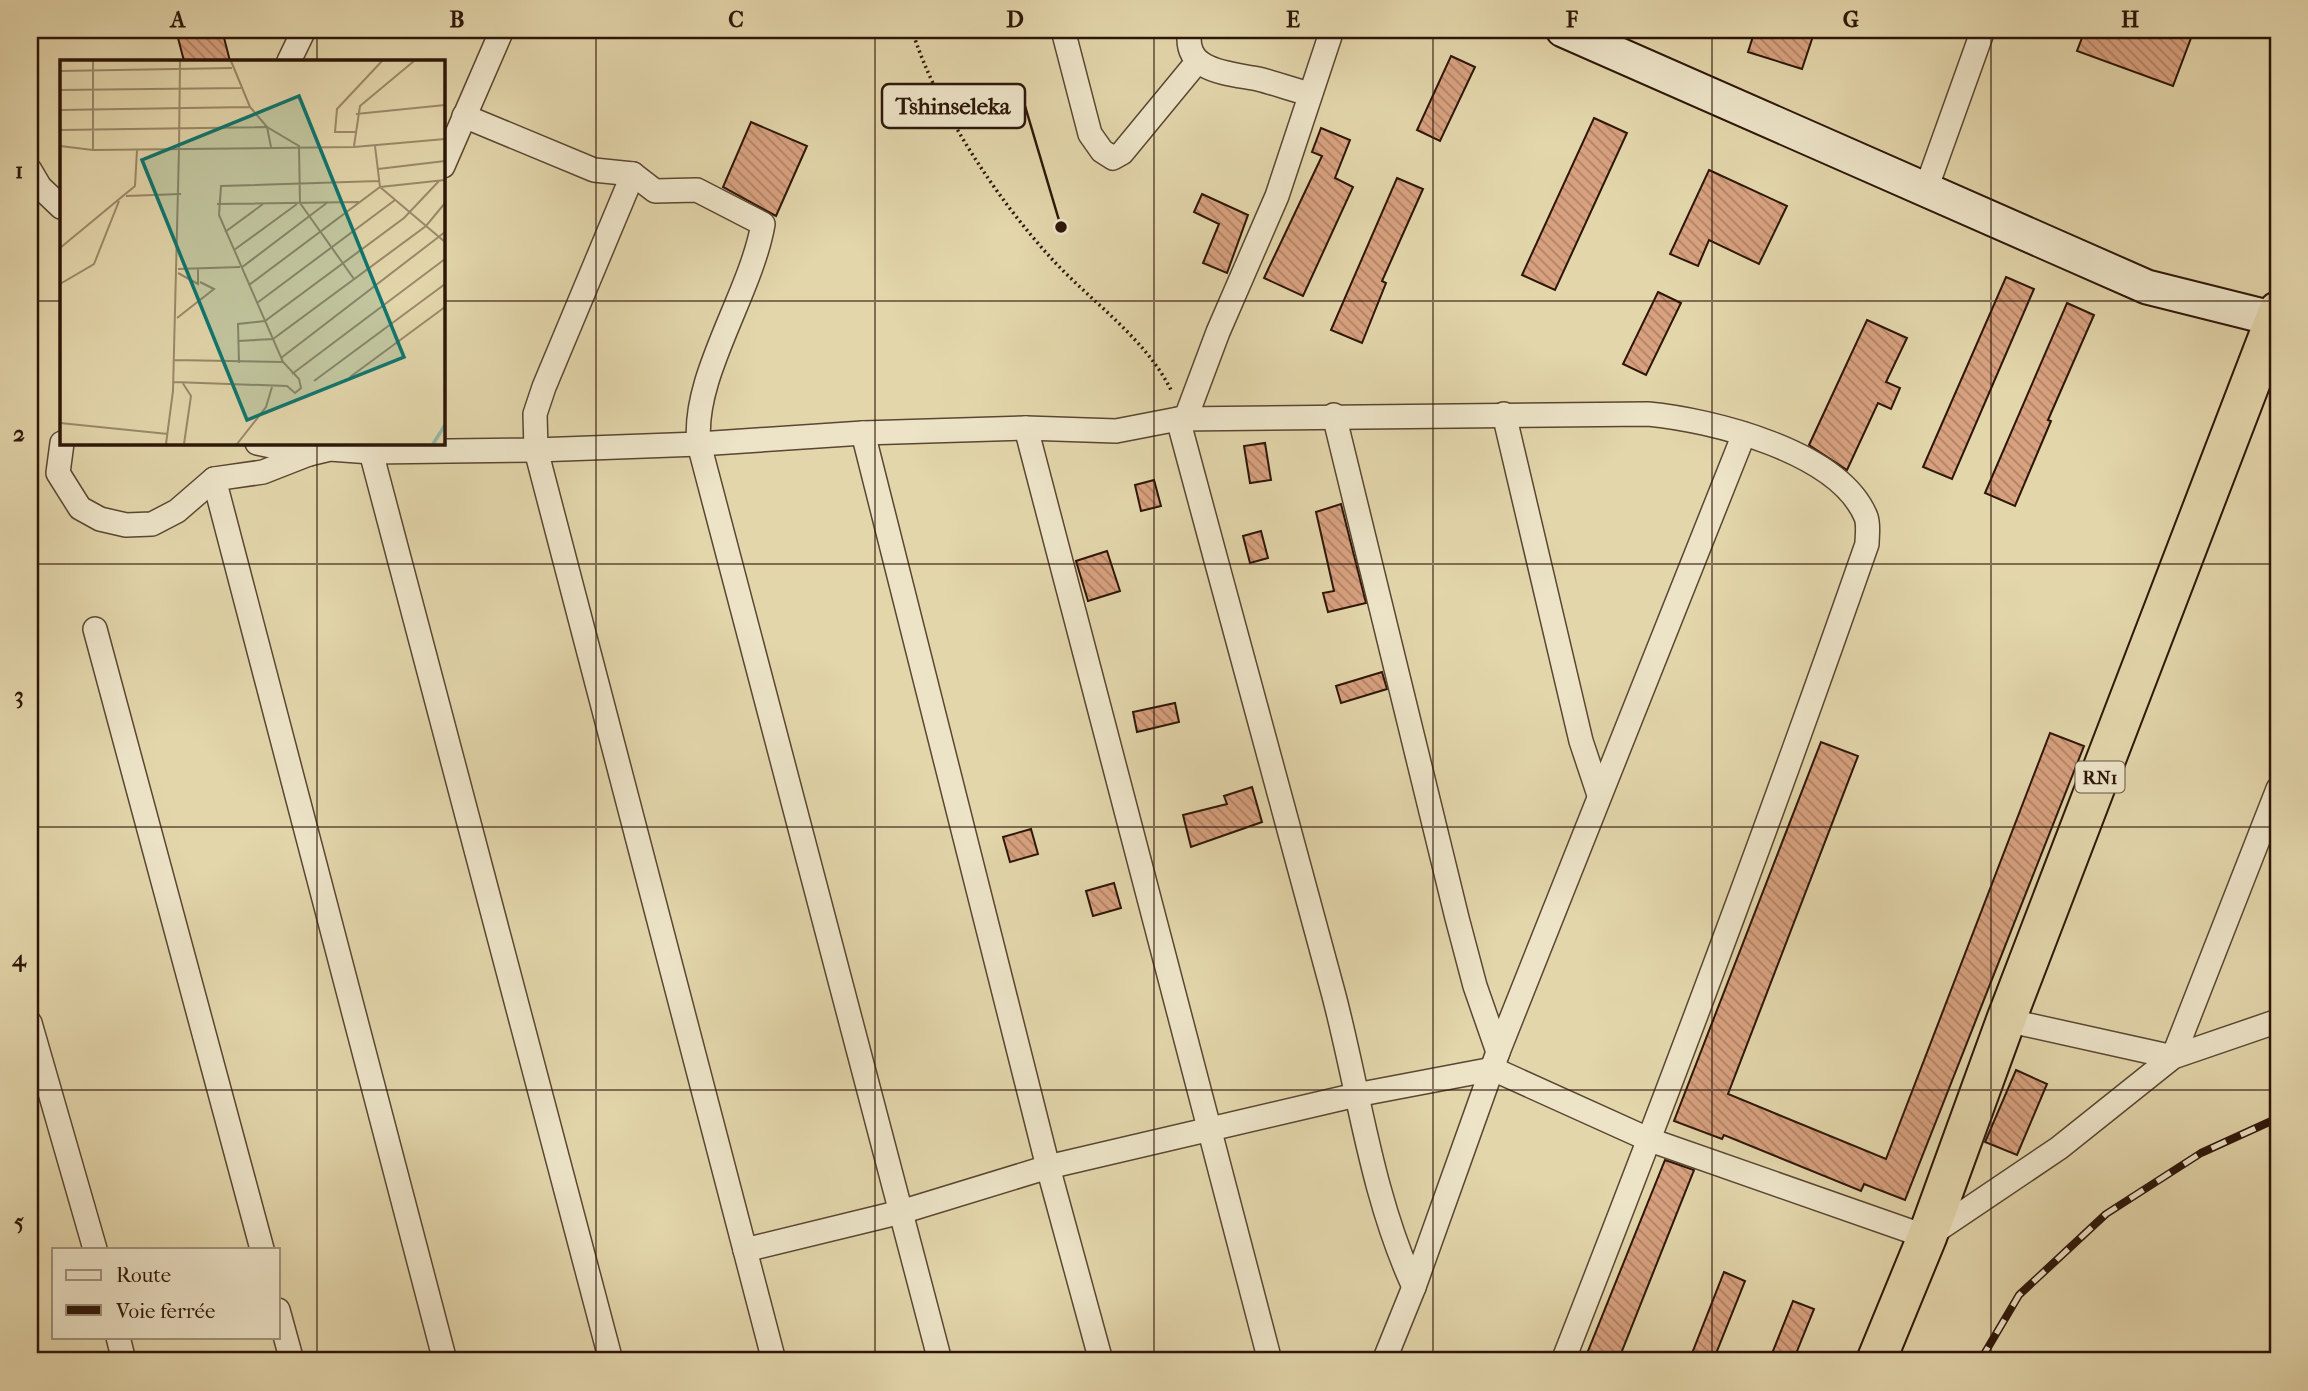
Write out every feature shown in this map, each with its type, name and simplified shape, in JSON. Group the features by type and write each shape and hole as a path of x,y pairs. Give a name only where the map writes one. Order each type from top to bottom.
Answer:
{"highway":[{"name":"RN1","path":"1876,1361 1927,1237 2006,1020 2277,315"}],"street":[{"path":"289,60 303,30"},
{"path":"444,164 502,30"},
{"path":"1063,30 1090,135 1102,151 1113,158 1122,153 1197,62"},
{"path":"1190,30 1188,41 1197,62 1213,71 1310,94"},
{"path":"1332,30 1310,94 1297,145 1181,419 1334,995 1386,1214 1398,1252 1414,1287"},
{"path":"1563,30 2147,287 2277,315"},
{"path":"1926,189 1983,30"},
{"path":"464,116 594,170 633,174 655,191 697,190 763,224 760,244 699,404 699,444 940,1361"},
{"path":"30,170 40,187 60,205"},
{"path":"633,174 544,387 535,414 536,450 774,1361"},
{"path":"1504,414 1581,741 1599,795"},
{"path":"270,444 371,452 536,450 699,444 863,433 1026,428 1116,431 1181,419 1334,415 1647,414 1692,418 1744,434 1831,475 1856,500 1867,520 1867,544 1791,761 1650,1140 1563,1361"},
{"path":"1334,415 1457,918 1496,1060"},
{"path":"1026,428 1270,1361"},
{"path":"863,433 1048,1167 1101,1361"},
{"path":"1384,1361 1414,1287 1496,1060 1744,434"},
{"path":"62,444 58,472 80,508 100,519 126,525 152,524 177,511 214,480 263,472 324,448"},
{"path":"371,452 611,1361"},
{"path":"214,480 445,1361"},
{"path":"95,629 262,1248"},
{"path":"2173,1057 2278,789"},
{"path":"2006,1020 2173,1057"},
{"path":"745,1250 901,1212 1048,1167 1496,1060 1650,1140 1927,1237 2059,1148 2173,1057 2278,1021"},
{"path":"30,1023 95,1248"},
{"path":"280,1317 292,1361"},
{"path":"118,1338 124,1361"}],"path":[{"path":"912,30 938,96 983,169 1050,257 1159,366 1181,419"}],"building":[{"path":"222,30 230,60 184,60 178,38"},
{"path":"1755,30 1815,30 1802,69 1748,52"},
{"path":"2085,30 2194,30 2173,86 2077,51"},
{"path":"1451,56 1475,67 1440,141 1417,130"},
{"path":"1594,118 1627,133 1555,290 1522,275"},
{"path":"751,122 807,146 776,216 723,187"},
{"path":"1321,128 1350,140 1335,178 1353,187 1303,296 1264,278 1322,156 1312,152"},
{"path":"1709,170 1787,206 1759,264 1709,240 1698,266 1670,254"},
{"path":"1397,178 1423,189 1382,281 1386,283 1362,343 1331,330"},
{"path":"1202,194 1248,215 1227,273 1203,263 1219,224 1194,212"},
{"path":"2006,277 2034,289 1952,479 1923,467"},
{"path":"1658,292 1681,303 1646,375 1623,364"},
{"path":"2067,303 2094,315 2048,420 2051,421 2015,506 1985,493"},
{"path":"1867,320 1907,338 1886,382 1900,388 1891,409 1878,403 1847,470 1809,445"},
{"path":"1265,443 1271,480 1250,483 1244,446"},
{"path":"1154,480 1161,506 1141,511 1135,485"},
{"path":"1341,504 1366,603 1328,612 1323,593 1334,591 1316,512"},
{"path":"1261,531 1268,558 1250,563 1243,536"},
{"path":"1107,551 1120,591 1088,601 1076,561"},
{"path":"1382,672 1387,689 1341,703 1336,686"},
{"path":"1175,703 1179,722 1137,732 1133,712"},
{"path":"2050,733 2084,746 1905,1200 1864,1184 1861,1191 1724,1135 1722,1139 1674,1121 1821,742 1858,756 1728,1094 1886,1159"},
{"path":"1252,787 1262,822 1191,847 1183,815 1227,804 1224,796"},
{"path":"1031,829 1038,854 1010,862 1003,837"},
{"path":"1114,883 1121,908 1093,916 1086,891"},
{"path":"2016,1070 2047,1084 2017,1155 1985,1142"},
{"path":"1665,1160 1694,1170 1618,1361 1584,1361"},
{"path":"1724,1272 1745,1281 1713,1361 1689,1361"},
{"path":"1793,1301 1814,1309 1793,1361 1769,1361"}],"railway":[{"path":"1980,1361 2019,1295 2106,1214 2201,1153 2278,1118"}],"place":[{"name":"Tshinseleka","path":"1061,227"}]}
